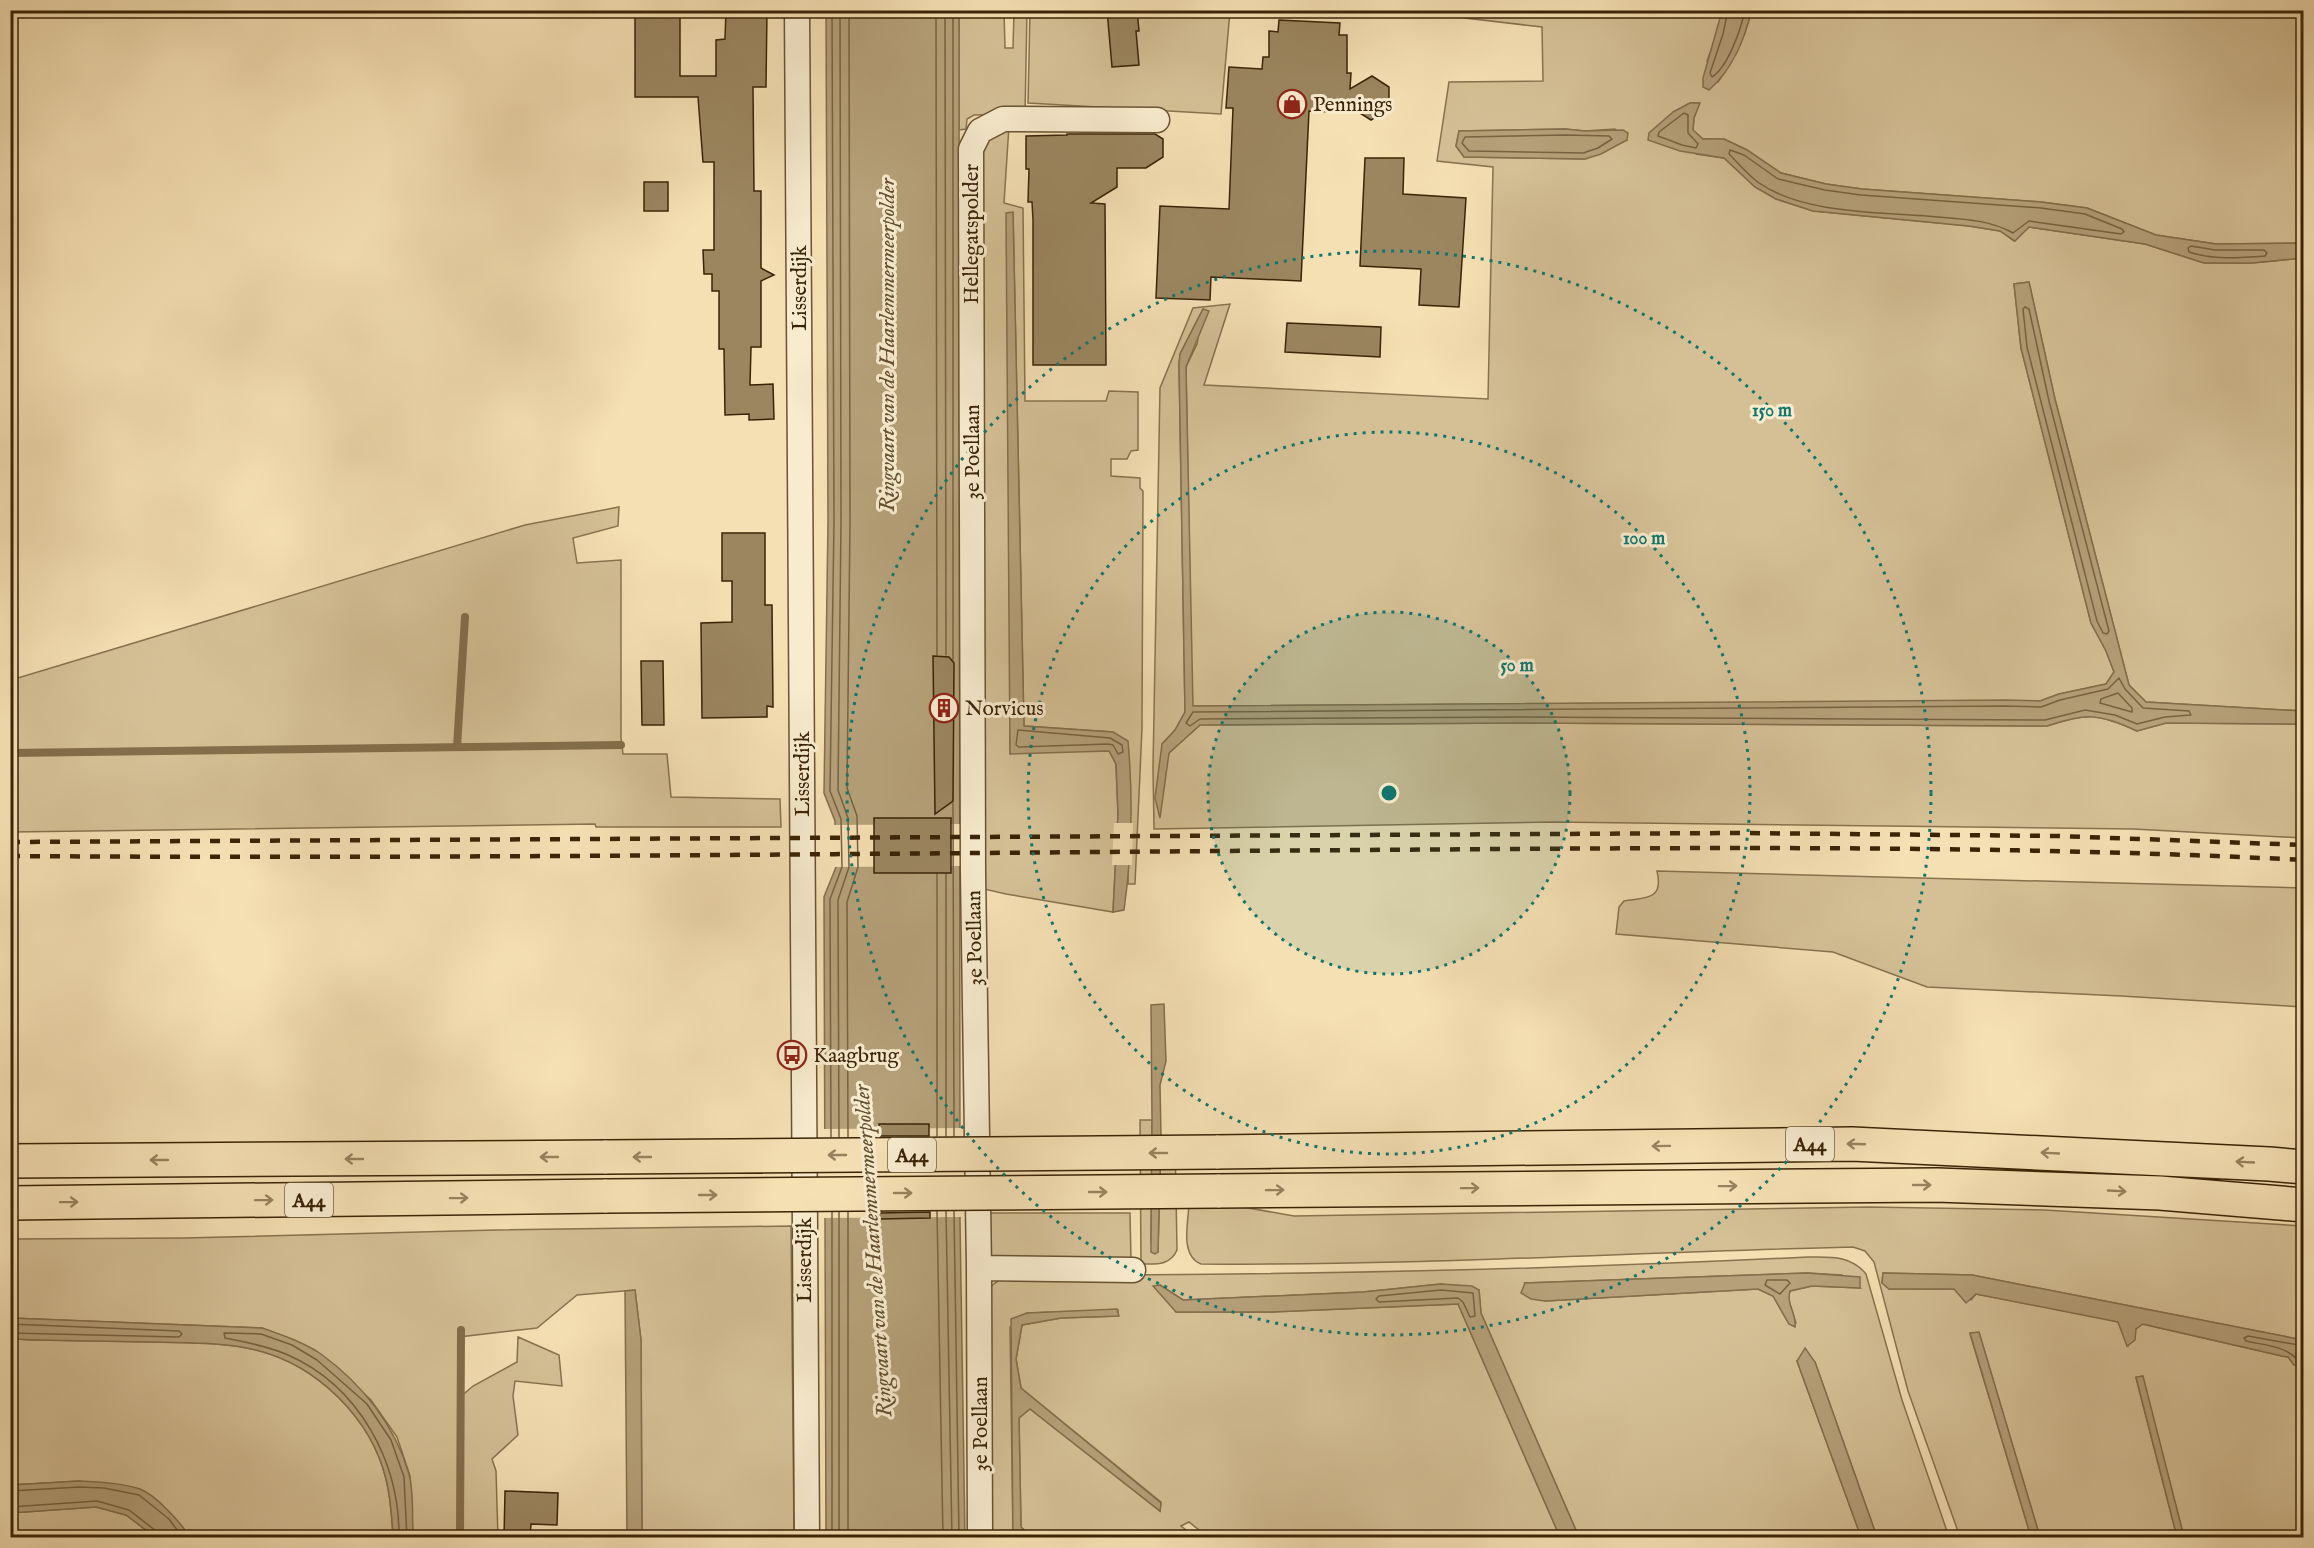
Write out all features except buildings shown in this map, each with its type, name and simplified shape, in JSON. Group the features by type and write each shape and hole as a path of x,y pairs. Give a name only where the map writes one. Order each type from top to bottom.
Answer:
{"highway":[{"name":"A44","path":"10,1161 1216,1152 1852,1144 2304,1167"},
{"name":"A44","path":"10,1203 1937,1185 2160,1193 2304,1205"}],"street":[{"name":"Lisserdijk","path":"797,10 807,1538"},
{"name":"Hellegatspolder","path":"972,338 971,149 980,132 1003,119 1157,120"},
{"name":"3e Poellaan","path":"972,338 973,873 979,1268 980,1538"},
{"path":"979,1268 1133,1270"}],"shaded area":[{"path":"959,11 1004,11 1005,48 1013,48 1014,11 1027,11 1025,114 974,115 967,119 966,129 959,130"},
{"path":"1030,11 1230,11 1221,114 1028,103"},
{"path":"1466,11 1722,11 1718,32 1707,61 1718,82 1738,48 1751,11 2303,11 2303,243 2216,244 2156,235 2087,208 1826,184 1781,173 1747,150 1724,139 1703,139 1693,131 1699,103 1690,103 1673,112 1696,154 1724,158 1755,187 1776,199 1813,211 1969,226 2000,231 2014,241 2029,227 2145,244 2204,263 2252,263 2303,258 2303,711 2146,702 2129,685 2055,399 2029,282 2014,284 2021,348 2091,623 2114,672 2106,684 2059,694 2040,701 1192,706 1186,367 1197,344 1203,309 1180,354 1179,364 1185,712 1175,730 1162,744 1166,766 1169,753 1200,725 1519,723 2047,726 2083,717 2102,718 2137,731 2166,723 2303,724 2303,838 2133,829 1553,822 1154,829 1153,768 1160,388 1193,308 1230,304 1204,385 1488,399 1493,167 1437,161 1449,82 1543,81 1542,27 1465,18","holes":["1565,129 1585,131 1615,129 1627,140 1585,159 1464,157 1456,146 1459,131"]},
{"path":"1009,126 1004,203 1023,208 1025,401 1106,401 1109,391 1138,392 1138,450 1131,451 1127,459 1111,459 1111,476 1140,478 1140,488 1143,491 1142,728 1135,884 1128,884 1113,732 1024,726 1013,212 1010,753 1109,750 1116,764 1118,814 1113,912 984,889 977,167 988,137"},
{"path":"619,507 618,526 573,538 577,563 621,560 621,738 623,754 667,754 671,797 780,799 781,827 596,827 595,824 11,832 11,680 525,525"},
{"path":"1657,871 2303,888 2303,1007 1927,987 1833,952 1616,934 1619,907 1624,901 1646,898 1655,893 1658,888"},
{"path":"1140,1120 1152,1120 1151,1243 1158,1251 1161,1137 1175,1137 1177,1250 1171,1259 1157,1264 1141,1264"},
{"path":"1226,1204 1294,1216 1869,1207 2045,1210 2303,1226 2303,1340 1972,1275 1883,1273 1882,1283 1889,1289 1954,1289 1971,1300 1976,1294 2107,1319 2118,1322 2128,1346 2136,1329 2142,1324 2288,1357 2294,1365 2303,1364 2303,1537 2184,1537 2142,1376 2136,1378 2177,1537 2040,1537 1979,1333 1970,1334 2031,1537 1960,1537 1908,1391 1874,1262 1865,1251 1853,1247 1445,1261 1201,1264 1194,1260 1188,1247 1189,1205"},
{"path":"987,1213 1130,1213 1131,1259 1006,1264 987,1255"},
{"path":"791,1226 794,1537 642,1537 641,1340 635,1290 577,1295 537,1328 459,1337 459,1398 473,1386 517,1362 518,1337 559,1355 562,1386 515,1381 513,1396 518,1435 492,1459 496,1471 498,1538 413,1537 410,1476 397,1437 371,1400 344,1375 294,1340 262,1328 11,1318 11,1239 185,1238 496,1230"},
{"path":"1832,1257 1847,1260 1866,1274 1902,1400 1949,1537 1877,1537 1815,1362 1797,1361 1861,1537 1579,1537 1481,1313 1479,1290 1441,1284 1363,1292 1183,1300 1160,1285 1176,1312 1272,1312 1458,1304 1560,1537 1209,1538 1189,1522 1181,1526 1195,1537 1031,1537 1021,1527 1019,1418 1030,1409 1160,1511 1161,1502 1021,1388 1016,1359 1022,1325 1061,1318 1118,1316 1118,1310 1027,1313 1010,1327 1013,1537 986,1537 988,1291 1000,1280 1027,1275 1417,1271","holes":["1807,1273 1842,1275 1860,1288 1812,1286 1790,1291 1788,1298 1796,1323 1789,1324 1773,1296 1758,1289 1545,1301 1525,1283"]},
{"path":"11,1339 219,1344 256,1350 278,1357 300,1368 338,1397 368,1435 379,1457 386,1479 393,1537 190,1537 80,1481 11,1485"},
{"path":"96,1507 126,1515 155,1537 11,1537 10,1513"}],"water":[{"name":"Ringvaart van de Haarlemmermeerpolder","path":"826,11 959,11 960,1221 965,1537 826,1537 824,897 836,867 835,821 824,793 828,521"},
{"path":"1722,11 1751,11 1745,32 1731,64 1709,90 1703,87 1703,78"},
{"path":"1690,103 1700,103 1694,118 1693,130 1703,139 1724,139 1747,150 1781,173 1826,184 1862,189 2041,202 2087,208 2156,235 2216,244 2303,243 2303,258 2252,263 2204,263 2145,244 2029,227 2015,241 2000,231 1969,226 1813,211 1776,199 1755,187 1724,158 1680,151 1648,140 1649,133 1673,112"},
{"path":"1623,130 1628,133 1627,140 1601,154 1585,159 1464,157 1456,146 1459,131"},
{"path":"1013,212 1024,726 1113,732 1128,741 1131,783 1129,868 1124,910 1113,912 1118,814 1116,764 1109,751 1010,754 1006,213"},
{"path":"2029,282 2055,399 2129,685 2146,702 2303,711 2303,724 2166,723 2137,731 2102,718 2083,717 2047,726 1519,723 1200,725 1169,753 1160,818 1155,798 1162,744 1175,730 1185,712 1179,364 1180,354 1203,309 1209,311 1186,367 1193,706 2040,701 2059,694 2106,684 2114,672 2091,623 2021,348 2014,284"},
{"path":"1164,1004 1166,1061 1160,1085 1158,1252 1155,1254 1151,1252 1151,1005"},
{"path":"1807,1273 1860,1277 1860,1288 1812,1286 1790,1291 1789,1300 1795,1318 1795,1327 1789,1324 1773,1296 1758,1289 1545,1301 1531,1299 1521,1293 1525,1283"},
{"path":"1883,1273 1972,1275 2303,1340 2303,1364 2294,1365 2288,1357 2143,1324 2136,1329 2135,1340 2127,1346 2118,1322 1976,1294 1966,1303 1954,1289 1889,1289 1882,1283"},
{"path":"1441,1284 1472,1286 1479,1290 1481,1313 1579,1537 1560,1537 1458,1304 1272,1312 1176,1312 1153,1286 1160,1285 1183,1300 1363,1292"},
{"path":"635,1290 641,1340 642,1537 627,1538 625,1291"},
{"path":"1117,1309 1119,1316 1061,1318 1022,1325 1016,1359 1021,1388 1161,1503 1160,1511 1030,1409 1019,1418 1021,1527 1031,1537 1013,1537 1011,1319 1027,1313"},
{"path":"11,1318 262,1328 314,1350 336,1366 363,1392 386,1422 395,1439 411,1481 413,1537 393,1537 386,1479 379,1457 368,1435 338,1397 300,1368 278,1357 256,1350 219,1344 11,1339"},
{"path":"1979,1332 2040,1537 2031,1537 1970,1333"},
{"path":"1805,1348 1815,1362 1877,1537 1861,1537 1797,1361"},
{"path":"2143,1376 2184,1537 2177,1537 2136,1377"},
{"path":"79,1481 118,1484 146,1492 168,1510 190,1537 155,1537 126,1515 96,1507 11,1513 11,1485"}],"pier":[{"path":"1114,823 1133,823 1132,865 1112,865"},
{"path":"962,824 962,866 833,867 832,825"},
{"path":"963,1128 963,1217 823,1218 822,1129"}],"waterway":[{"path":"457,747 465,617"},
{"path":"10,753 621,745"},
{"path":"460,1538 461,1330"}],"railway":[{"path":"10,842 1738,833 2058,836 2304,845"},
{"path":"10,856 516,856 1832,848 2068,851 2304,860"}],"place":[{"name":"Pennings","path":"1292,104"},
{"name":"Norvicus","path":"944,708"},
{"name":"Kaagbrug","path":"792,1055"}]}
